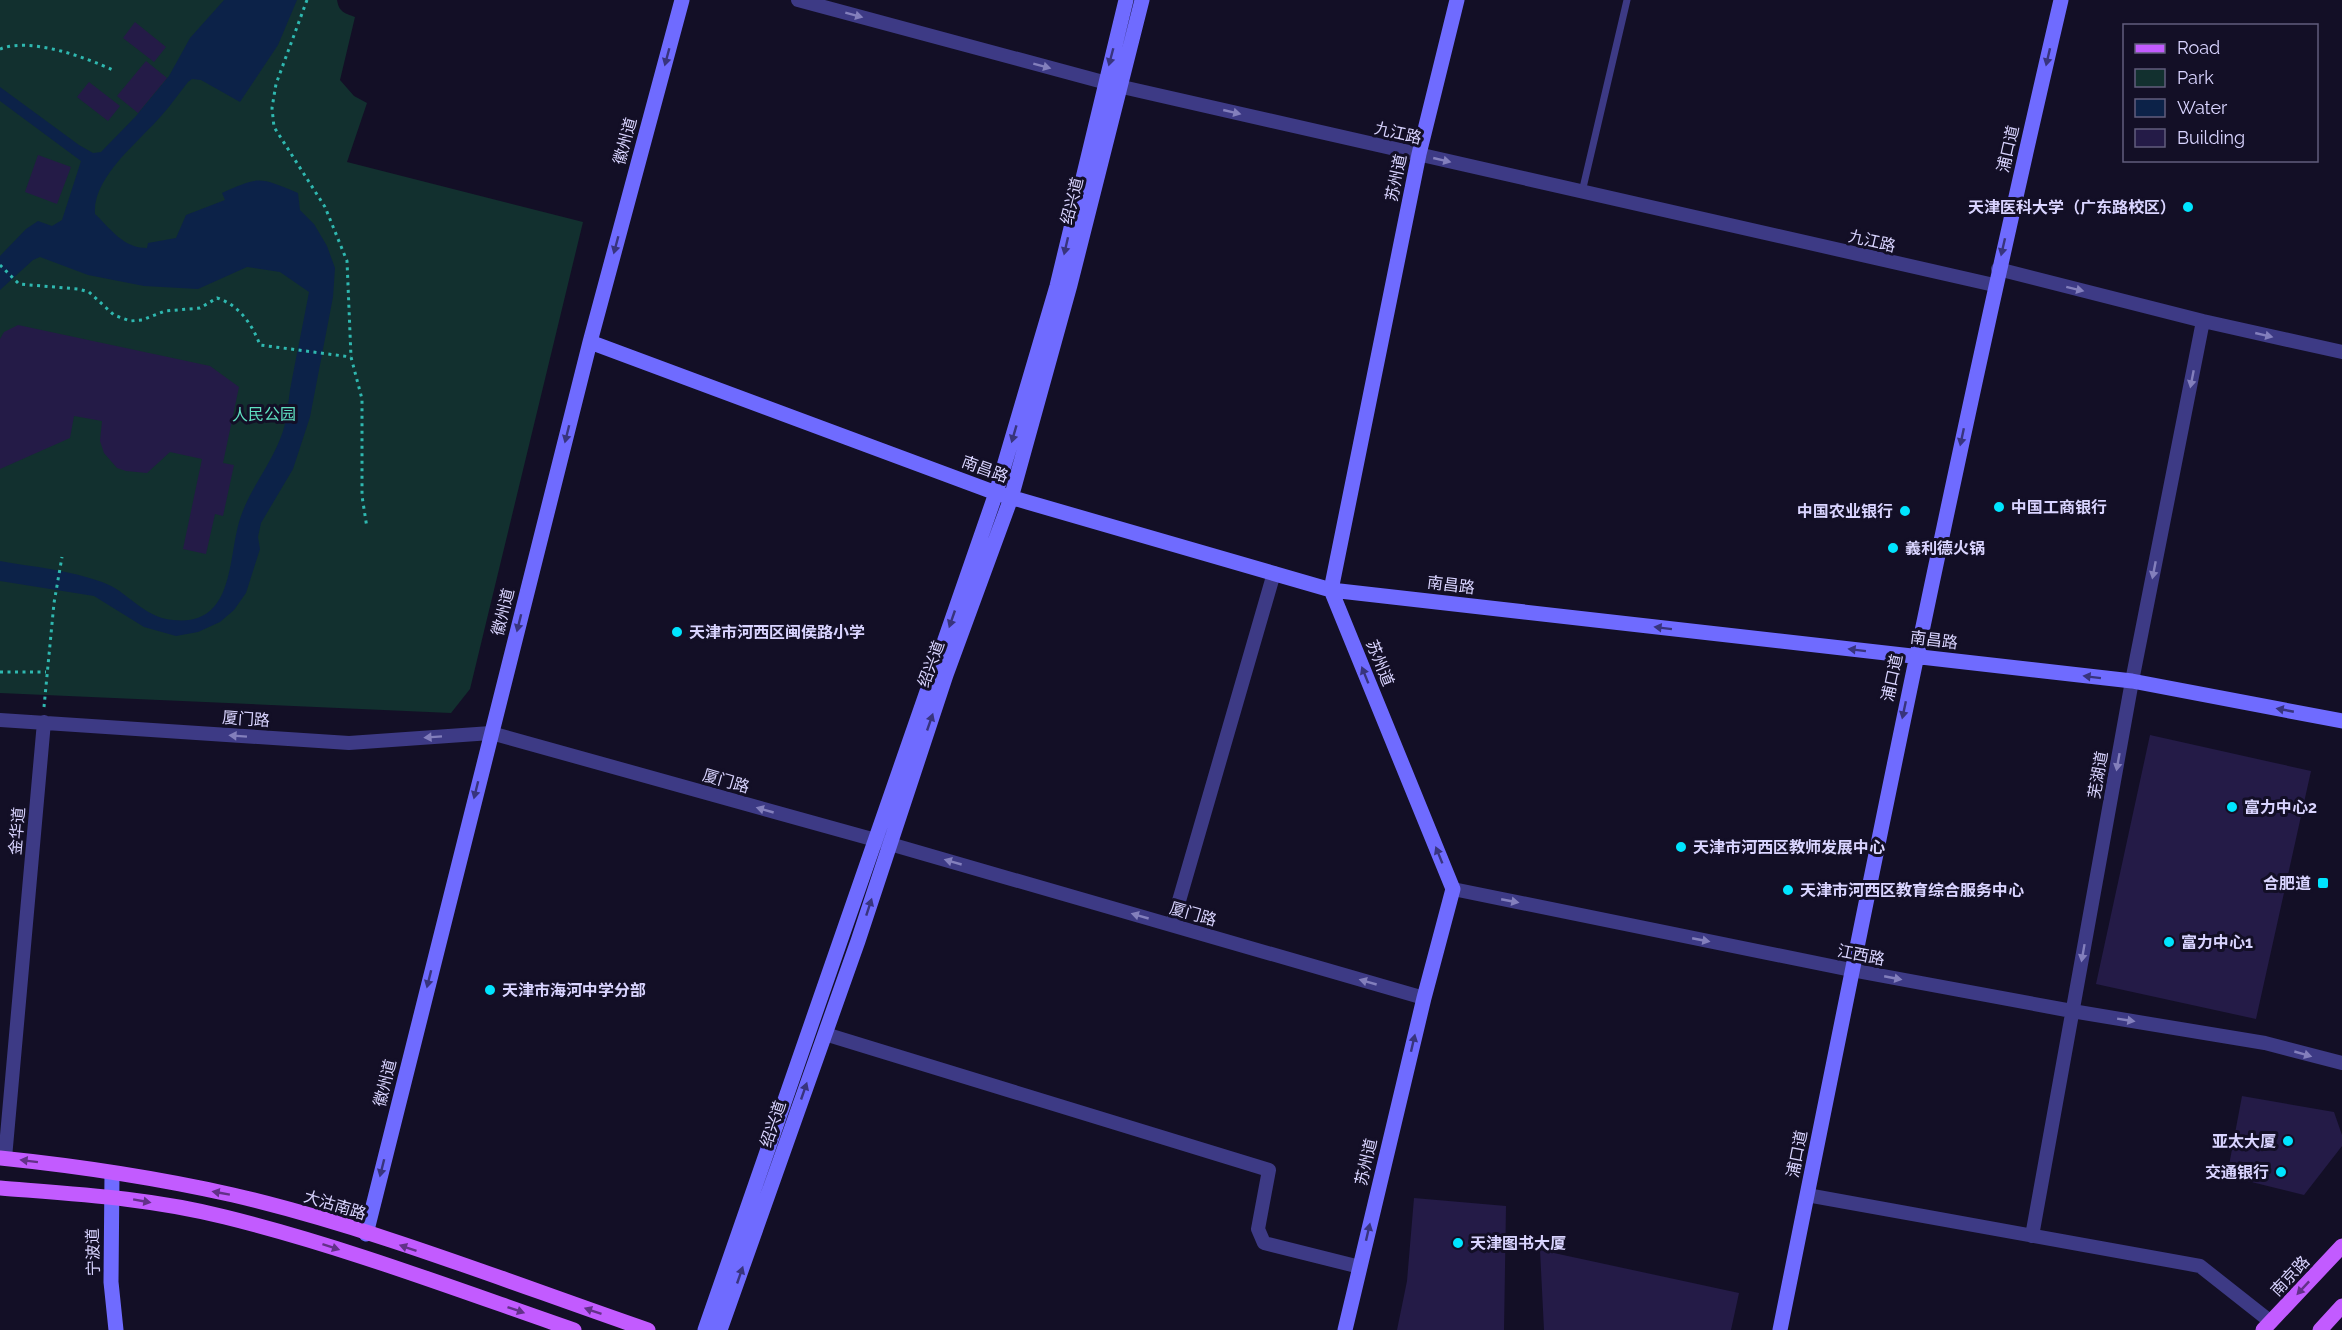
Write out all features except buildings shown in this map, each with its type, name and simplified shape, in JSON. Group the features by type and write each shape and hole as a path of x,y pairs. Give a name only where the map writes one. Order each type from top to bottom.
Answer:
{"main road":[{"name":"大沽南路","path":"2,1158 112,1173 232,1195 366,1234 648,1330"},
{"path":"0,1188 110,1196 223,1216 312,1241 574,1330"},
{"name":"南京路","path":"2267,1326 2342,1246"},
{"path":"2320,1330 2342,1306"}],"street":[{"name":"徽州道","path":"366,1234 590,342 682,0"},
{"name":"九江路","path":"798,0 1111,85 1994,285"},
{"name":"绍兴道","path":"720,1330 825,1034 946,675 1011,498 1070,285 1126,0"},
{"name":"绍兴道","path":"705,1330 996,493 1057,286 1111,85 1142,0"},
{"name":"苏州道","path":"1345,1330 1424,998 1453,890 1331,590 1419,154 1457,0"},
{"name":"浦口道","path":"1780,1330 1915,656 1994,285 2061,0"},
{"path":"1998,269 2203,321 2342,352"},
{"name":"芜湖道","path":"2032,1236 2132,681 2203,321"},
{"name":"南昌路","path":"590,342 996,493 1331,590 2132,681 2342,721"},
{"path":"1172,925 1274,573"},
{"name":"厦门路","path":"0,720 349,743 491,733 890,844 1424,998"},
{"name":"金华道","path":"2,1158 44,722"},
{"name":"江西路","path":"1453,890 1851,970 2072,1011 2265,1042 2342,1063"},
{"path":"825,1034 1269,1170 1258,1229 1264,1243 1360,1267"},
{"name":"宁波道","path":"112,1173 111,1282 116,1330"},
{"path":"1807,1196 2200,1266 2267,1326"}],"lane":[{"path":"1582,192 1627,0"}],"path":[{"path":"307,0 276,84 274,127 325,207 347,261 351,357 362,399 362,496 367,528"},
{"path":"0,49 9,45 36,47 90,60 113,70"},
{"path":"0,265 20,285 78,289 89,292 114,315 130,321 142,320 165,311 200,308 217,298 227,301 240,312 254,331 260,345 351,357"},
{"path":"44,722 46,672 62,557"},
{"path":"0,672 46,672"}],"green space":[{"name":"人民公园","path":"0,0 337,0 343,12 355,17 340,80 354,96 367,103 347,162 583,222 470,689 451,713 0,693"}],"water":[{"path":"224,0 297,0 278,45 240,102 201,80 192,79 188,82 109,173 96,200 95,214 124,241 147,248 148,243 176,238 186,215 225,200 222,193 252,181 267,181 298,193 300,210 314,224 327,246 335,268 333,297 310,417 293,469 261,523 258,537 260,549 246,593 234,610 220,622 198,632 176,636 144,627 94,596 0,581 0,561 64,572 102,582 162,618 194,619 209,612 219,600 226,585 245,505 273,455 284,429 309,292 280,272 247,267 198,289 144,286 88,275 40,257 33,260 0,290 0,256 26,229 38,221 52,226 62,220 81,161 0,101 0,87 79,145 93,153 101,152 136,116 169,76 190,38"}],"place":[{"name":"天津医科大学（广东路校区）","path":"2188,207"},
{"name":"中国工商银行","path":"1999,507"},
{"name":"中国农业银行","path":"1905,511"},
{"name":"義利德火锅","path":"1893,548"},
{"name":"天津市河西区闽侯路小学","path":"677,632"},
{"name":"富力中心2","path":"2232,807"},
{"name":"天津市河西区教师发展中心","path":"1681,847"},
{"name":"合肥道","path":"2323,883"},
{"name":"天津市河西区教育综合服务中心","path":"1788,890"},
{"name":"富力中心1","path":"2169,942"},
{"name":"天津市海河中学分部","path":"490,990"},
{"name":"亚太大厦","path":"2288,1141"},
{"name":"交通银行","path":"2281,1172"},
{"name":"天津图书大厦","path":"1458,1243"}]}
